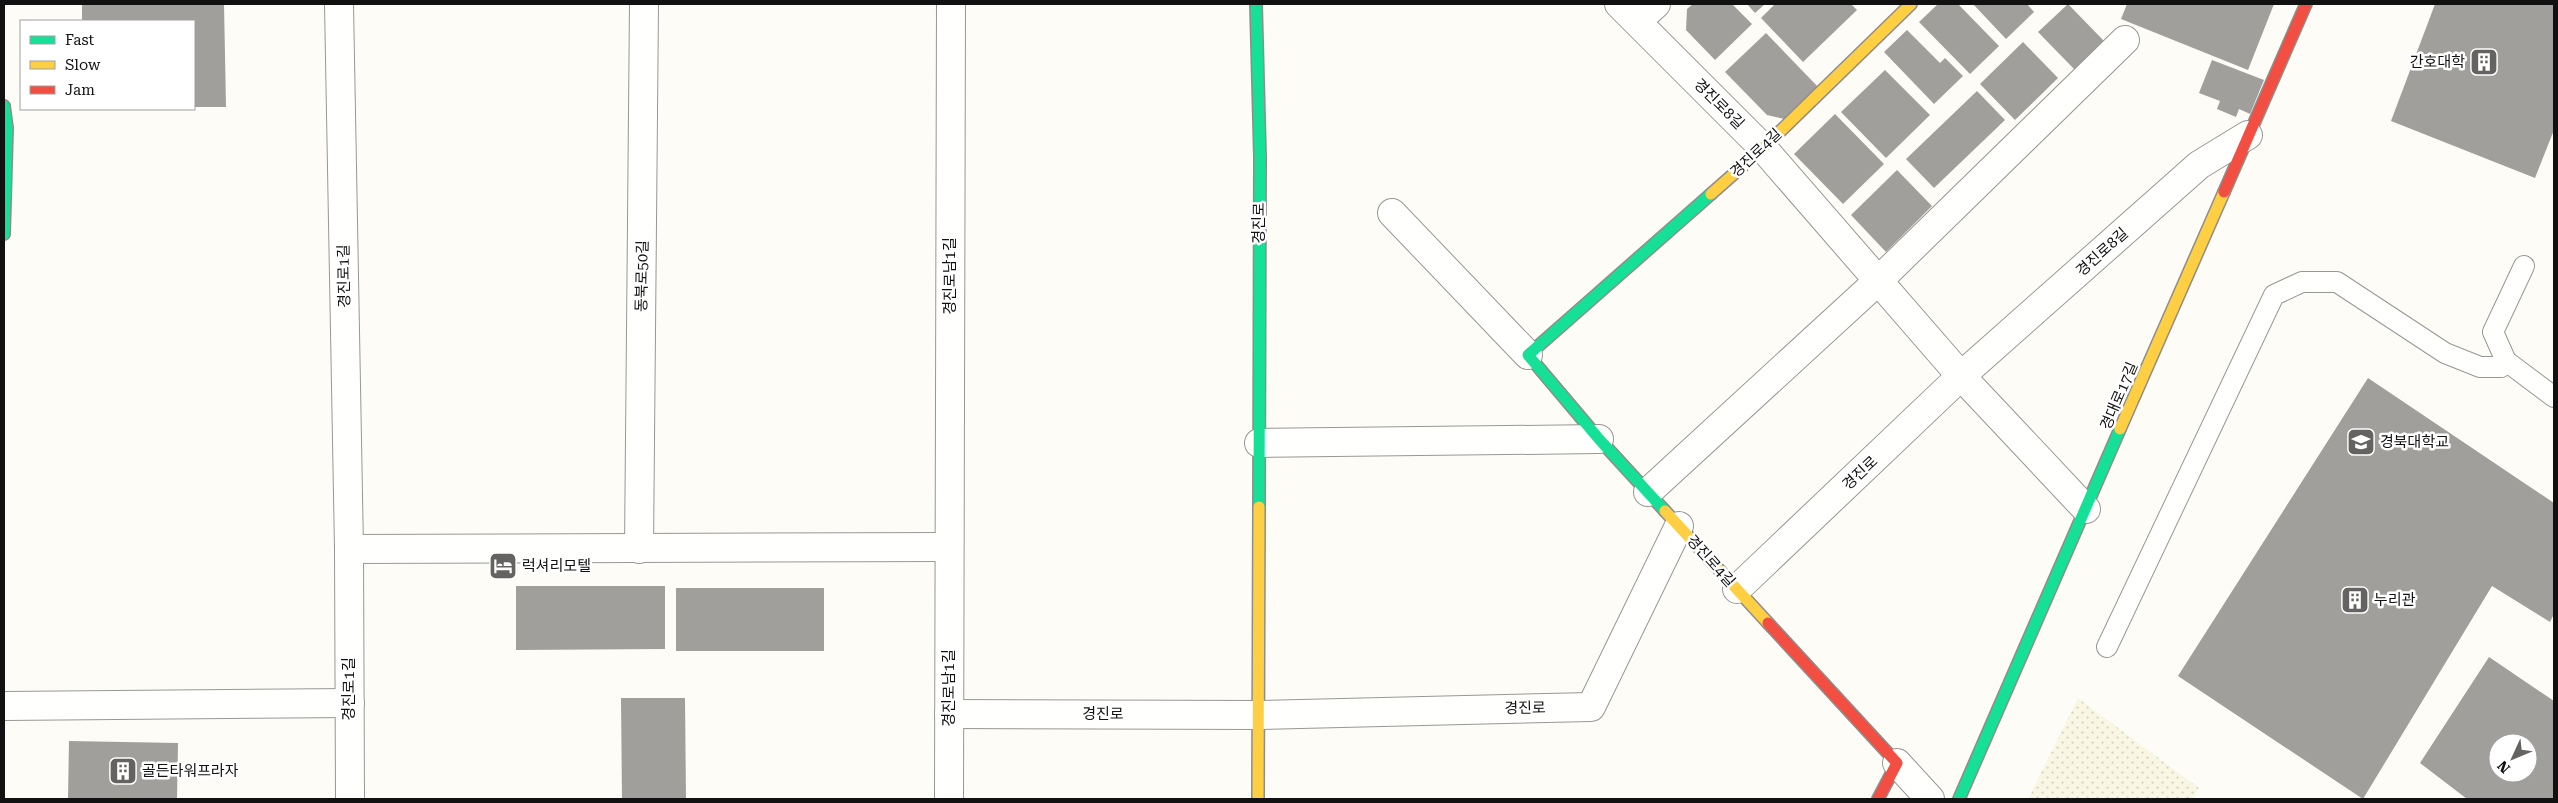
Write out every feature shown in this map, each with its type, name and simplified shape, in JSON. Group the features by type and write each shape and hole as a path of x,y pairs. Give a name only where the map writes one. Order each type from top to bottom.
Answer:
{"street":[{"name":"경진로1길","path":"339,4 350,799"},
{"name":"동북로50길","path":"639,548 644,4"},
{"name":"경진로남1길","path":"949,799 951,4"},
{"name":"경진로","path":"1256,4 1260,157 1258,799"},
{"name":"경진로4길","path":"1528,356 1763,148 1911,4"},
{"name":"경대로17길","path":"1959,799 2306,4"},
{"name":"경진로8길","path":"1637,10 1763,148 1961,376 2086,509"},
{"path":"1648,492 1879,280 2125,40"},
{"path":"4,106 7,128 4,234"},
{"name":"경진로8길","path":"1961,376 2199,165 2248,135"},
{"name":"경진로4길","path":"1392,213 1528,356 1598,439 1930,799"},
{"name":"경진로","path":"1737,589 1961,376"},
{"path":"1259,443 1598,439"},
{"name":"경진로","path":"949,714 1258,715 1591,706 1680,526"},
{"path":"348,549 949,548"},
{"path":"4,706 350,703"},
{"path":"1878,799 1897,763"}],"lane":[{"path":"2524,266 2493,332 2506,361 2554,397"},
{"path":"2107,646 2274,295 2302,282 2337,282 2445,353 2480,367 2500,367 2506,361"}],"shaded area":[{"path":"2078,698 2199,788 2193,799 2028,799"}],"building":[{"path":"82,4 224,4 226,107 195,107 195,20 82,20"},
{"path":"1693,4 1732,4 1752,24 1715,60 1686,30 1687,9"},
{"path":"1747,4 1765,4 1755,13"},
{"path":"1775,4 1851,4 1857,10 1803,62 1761,18"},
{"path":"1938,4 1958,4 1999,46 1970,74 1919,22"},
{"path":"1973,4 2027,4 2034,12 2006,39"},
{"path":"2068,4 2104,41 2075,70 2038,32"},
{"path":"2127,4 2274,4 2248,70 2121,19"},
{"name":"간호대학","path":"2435,4 2554,4 2554,130 2535,178 2391,121"},
{"path":"1907,30 1940,63 1945,58 1963,76 1934,104 1884,52"},
{"path":"1766,33 1820,89 1788,120 1767,115 1725,72"},
{"path":"2023,42 2058,78 2015,120 1980,84"},
{"path":"2212,60 2264,80 2250,114 2239,109 2236,117 2217,109 2220,101 2199,93"},
{"path":"1885,70 1930,115 1886,158 1841,112"},
{"path":"1977,91 2005,120 1934,188 1906,159"},
{"path":"1835,114 1884,164 1843,204 1794,154"},
{"path":"1897,170 1932,206 1886,252 1851,215"},
{"name":"누리관","path":"2368,378 2554,503 2554,614 2550,622 2492,586 2363,799 2178,676"},
{"path":"516,586 665,586 665,649 516,650"},
{"path":"676,588 824,588 824,651 676,651"},
{"path":"2489,657 2554,701 2554,799 2467,799 2420,763"},
{"path":"621,698 685,698 686,799 622,799"},
{"name":"골든타워프라자","path":"69,741 178,743 177,799 68,799"}],"traffic: fast":[{"path":"1256,4 1260,157 1259,507"},
{"path":"4,106 7,128 4,234"},
{"path":"1665,511 1599,439 1528,355 1711,194"},
{"path":"1959,799 2120,429"}],"traffic: slow":[{"path":"1711,194 1763,148 1911,4"},
{"path":"2120,429 2224,192"},
{"path":"1258,799 1259,507"},
{"path":"1665,511 1768,623"}],"traffic: jam":[{"path":"2224,192 2306,4"},
{"path":"1768,623 1897,763 1878,799"}],"place":[{"name":"간호대학","path":"2484,62"},
{"name":"경북대학교","path":"2361,442"},
{"name":"럭셔리모텔","path":"503,566"},
{"name":"누리관","path":"2355,600"},
{"name":"골든타워프라자","path":"123,771"}]}
